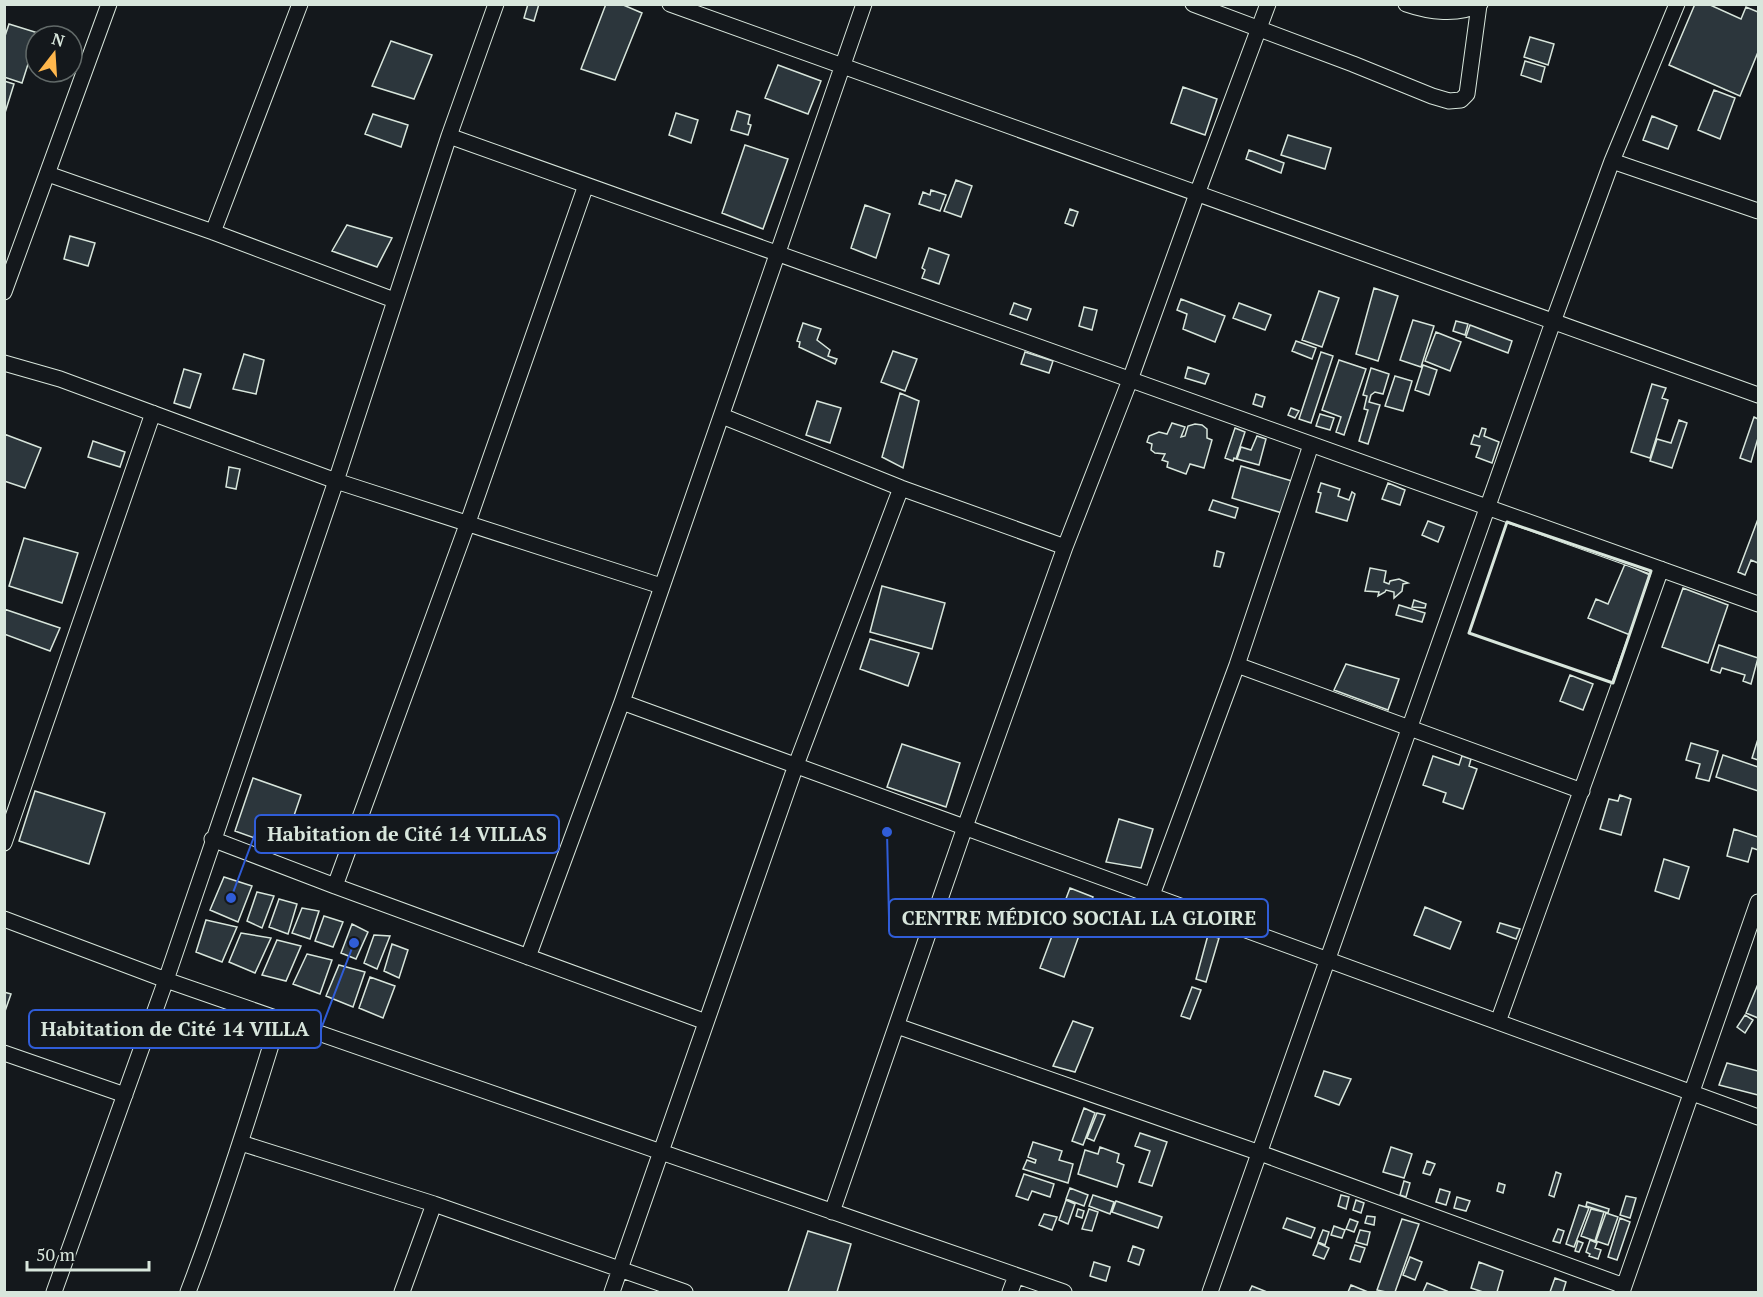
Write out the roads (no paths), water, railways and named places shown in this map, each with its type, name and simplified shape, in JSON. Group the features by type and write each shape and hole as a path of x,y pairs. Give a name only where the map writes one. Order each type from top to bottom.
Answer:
{"street":[{"path":"4,292 109,4"},
{"path":"213,232 300,4"},
{"path":"54,1293 166,980 336,481 449,136 496,4"},
{"path":"670,4 1758,395"},
{"path":"528,957 622,702 864,4"},
{"path":"1193,4 1432,96 1449,101 1461,100 1467,94 1480,5 1465,10 1437,12 1406,4"},
{"path":"832,1212 1065,547 1130,380 1268,4"},
{"path":"1210,1293 1553,322 1612,161 1677,4"},
{"path":"449,136 1758,604"},
{"path":"1612,161 1758,211"},
{"path":"48,174 213,232 394,300"},
{"path":"335,886 467,525 586,185"},
{"path":"4,363 60,379 336,481 661,586"},
{"path":"4,843 153,413"},
{"path":"722,416 901,488 1065,547"},
{"path":"1152,895 1237,665 1311,445"},
{"path":"612,1293 796,765 901,488"},
{"path":"1498,1022 1661,569"},
{"path":"1237,665 1582,791"},
{"path":"622,702 1758,1117"},
{"path":"212,840 706,1022"},
{"path":"897,1026 1260,1153 1623,1289 1758,902"},
{"path":"4,919 166,980 1064,1293"},
{"path":"188,1293 241,1143 279,1019"},
{"path":"4,1053 125,1095"},
{"path":"241,1143 434,1204 685,1293"},
{"path":"402,1293 434,1204"},
{"path":"1010,1293 1016,1276"}],"place":[{"name":"CENTRE MÉDICO SOCIAL LA GLOIRE","path":"887,832"},
{"name":"Habitation de Cité 14 VILLAS","path":"231,898"},
{"name":"Habitation de Cité 14 VILLA","path":"354,943"}]}
